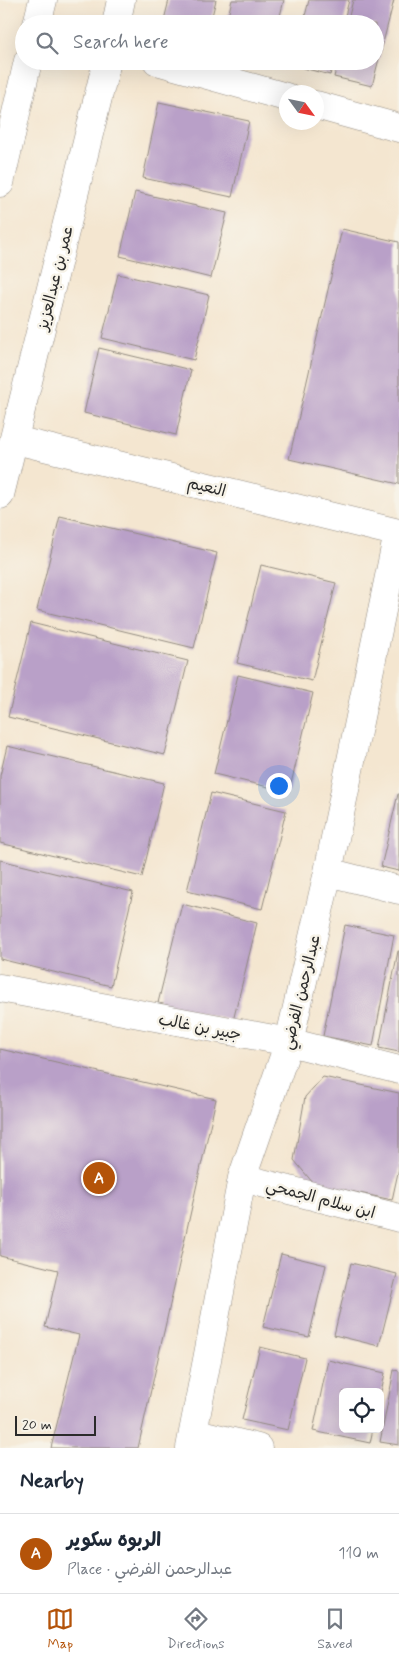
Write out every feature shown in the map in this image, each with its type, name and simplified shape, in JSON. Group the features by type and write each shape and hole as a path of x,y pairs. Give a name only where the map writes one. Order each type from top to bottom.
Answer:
{"street":[{"path":"39,15 42,0"},
{"path":"118,15 121,0"},
{"path":"0,183 26,70"},
{"name":"عمر بن عبدالعزيز","path":"0,495 105,70"},
{"path":"189,70 279,95"},
{"path":"324,107 399,128"},
{"name":"النعيم","path":"15,440 399,533"},
{"name":"عبدالرحمن الفرضي","path":"192,1440 242,1178 289,1042 328,872 399,533"},
{"path":"328,872 399,890"},
{"name":"جبير بن غالب","path":"0,988 289,1042 399,1070"},
{"name":"ابن سلام الجمحي","path":"242,1178 399,1218"},
{"path":"192,1440 258,1448"}],"building":[{"path":"169,0 216,0 212,15 165,15"},
{"path":"232,0 284,0 280,15 228,15"},
{"path":"309,0 349,0 345,15 305,15"},
{"path":"353,0 394,0 384,39 384,15 349,15"},
{"path":"311,70 331,70 330,75"},
{"path":"336,70 376,70 372,86 334,77"},
{"path":"159,102 249,121 232,197 143,178"},
{"path":"135,192 227,213 211,278 120,256"},
{"path":"342,229 399,242 399,484 289,459"},
{"path":"118,274 209,295 194,360 102,338"},
{"path":"99,348 191,370 176,435 84,413"},
{"path":"60,516 217,553 194,648 37,610"},
{"path":"261,565 336,583 312,681 237,663"},
{"path":"31,623 188,661 165,755 8,717"},
{"path":"238,675 313,693 289,792 214,774"},
{"path":"7,746 164,783 142,877 0,843 0,776"},
{"path":"211,793 286,811 262,909 187,891"},
{"path":"399,794 399,871 381,867"},
{"path":"0,860 133,892 111,986 0,959"},
{"path":"182,904 257,923 233,1021 158,1003"},
{"path":"345,925 394,935 373,1046 323,1036"},
{"path":"399,951 399,1052 379,1048"},
{"path":"0,1049 216,1099 138,1448 51,1448 79,1335 45,1327 58,1270 0,1256"},
{"path":"323,1077 399,1093 399,1168 392,1200 313,1183 294,1160 305,1097"},
{"path":"281,1254 326,1265 309,1337 263,1327"},
{"path":"351,1263 397,1274 379,1346 334,1335"},
{"path":"260,1347 305,1358 288,1430 242,1420"},
{"path":"328,1360 385,1373 382,1388 339,1388 339,1433 372,1433 370,1443 313,1431"},
{"path":"394,1370 399,1371 399,1445 380,1442 382,1433 384,1433 384,1421"}],"place":[{"name":"الربوه سكوير","path":"99,1178"}]}
